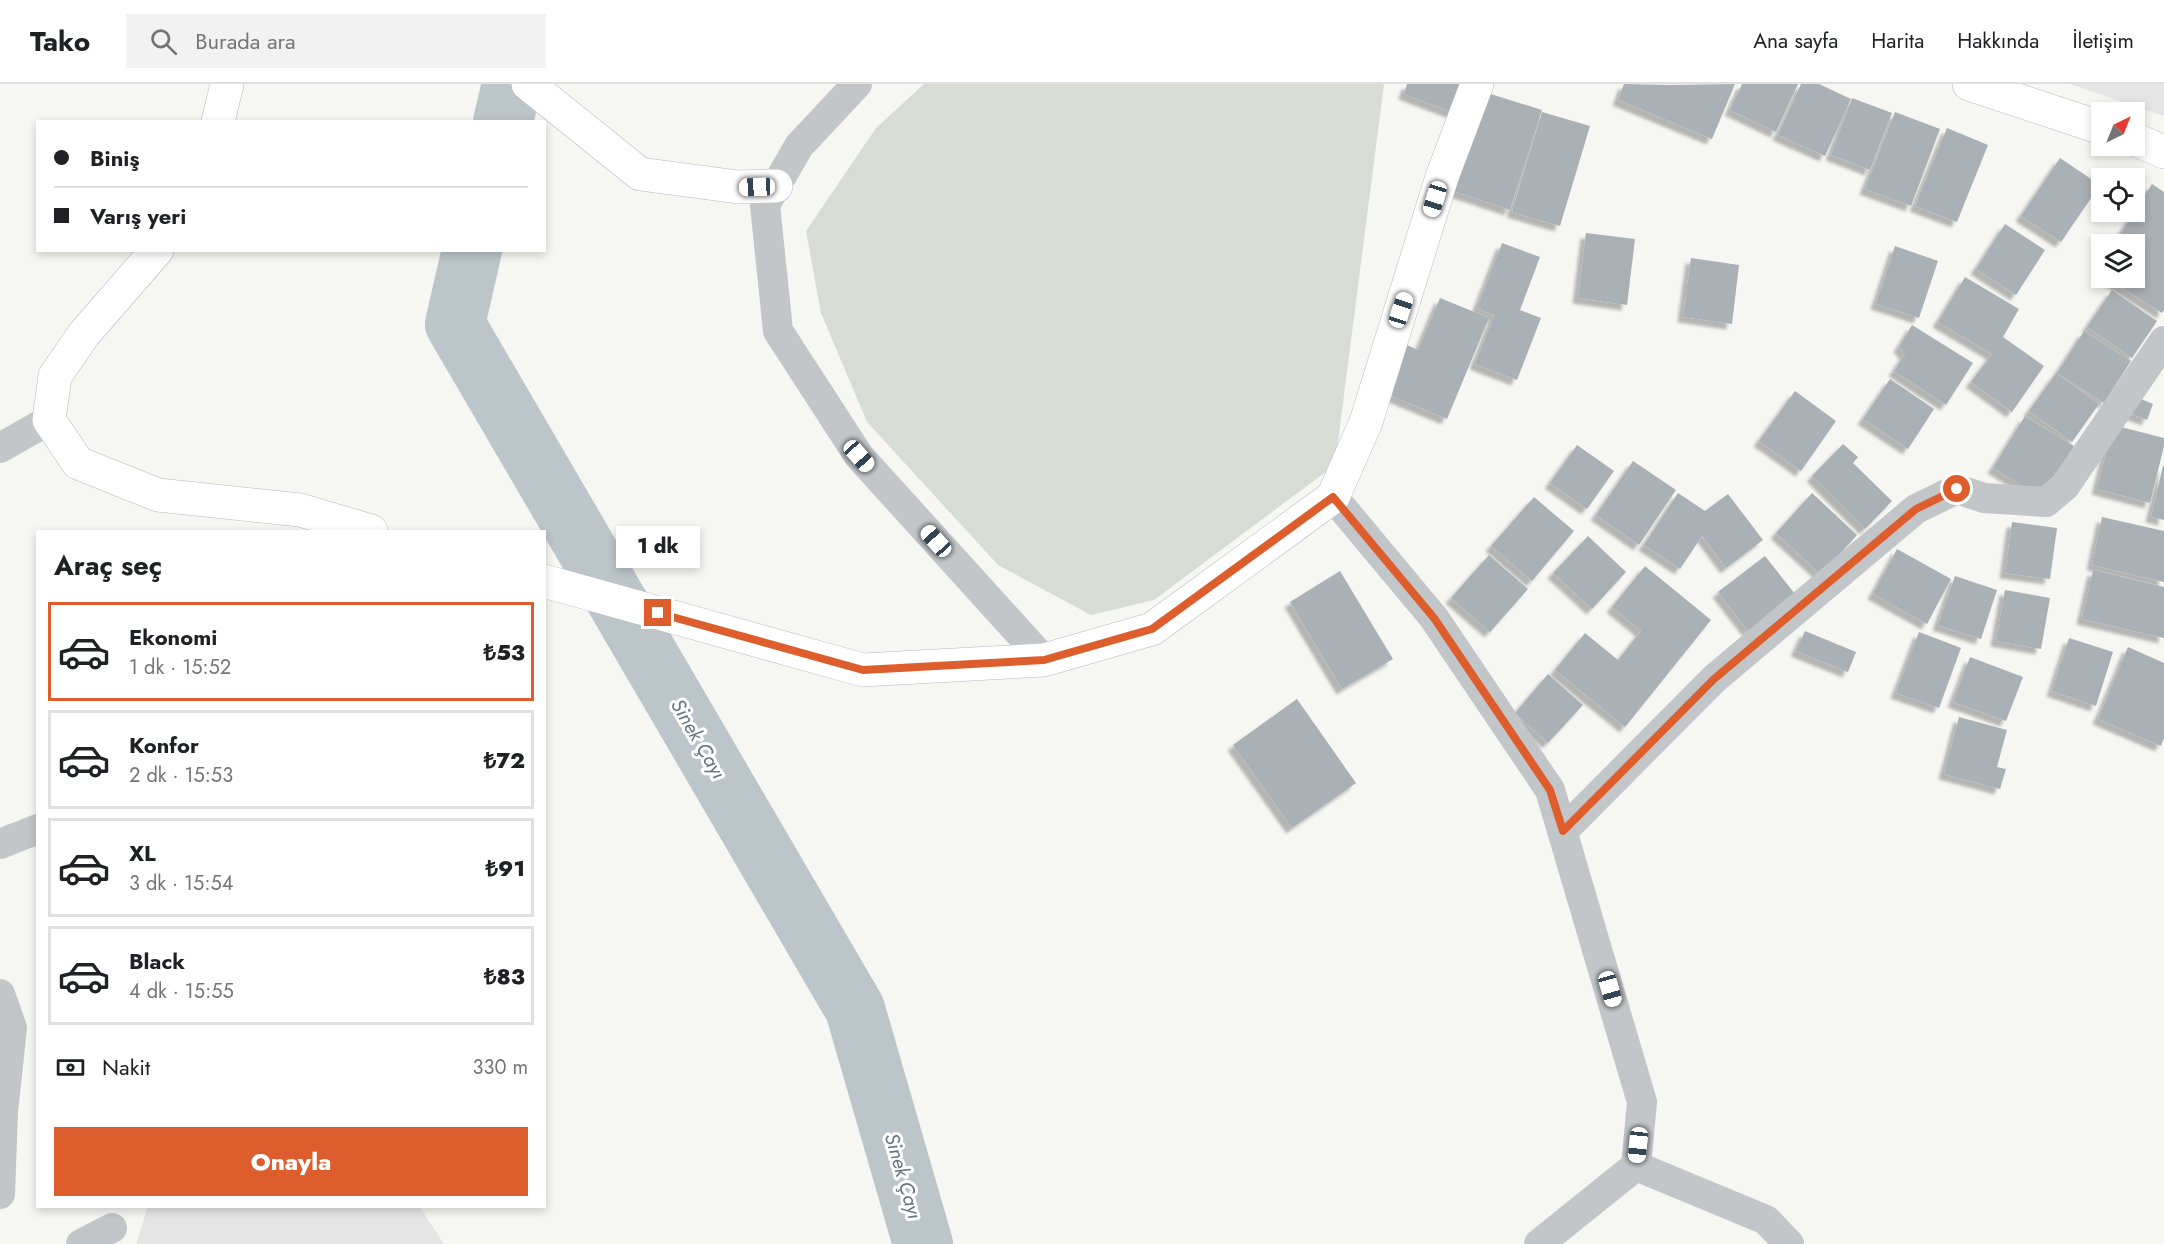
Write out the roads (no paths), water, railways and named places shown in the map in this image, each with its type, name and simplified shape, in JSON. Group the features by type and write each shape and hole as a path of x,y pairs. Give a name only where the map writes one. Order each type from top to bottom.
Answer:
{"main road":[{"path":"218,120 227,84"},
{"path":"528,84 640,174 738,187 776,186"},
{"path":"546,582 863,670 1044,660 1152,629 1333,497 1366,422 1442,177 1477,84"},
{"path":"1969,84 2091,124"},
{"path":"2145,144 2164,152"},
{"path":"155,252 84,334 56,376 49,420 78,463 158,495 300,510 368,530"}],"street":[{"path":"857,84 799,146 765,206 778,331 859,456 1044,660"},
{"path":"1563,831 1714,679 1916,509 1957,489 1984,498 2046,502 2065,486 2164,340"},
{"path":"0,448 49,420"},
{"path":"1333,497 1434,618 1550,790 1642,1102 1636,1166 1539,1244"},
{"path":"0,844 36,830"},
{"path":"0,994 12,1028 3,1112 0,1194"},
{"path":"1636,1166 1766,1220 1789,1244"},
{"path":"81,1244 112,1228"}],"waterway":[{"name":"Sinek Çayı","path":"503,120 512,84"},
{"name":"Sinek Çayı","path":"472,252 455,324 855,1009 923,1244"}]}
